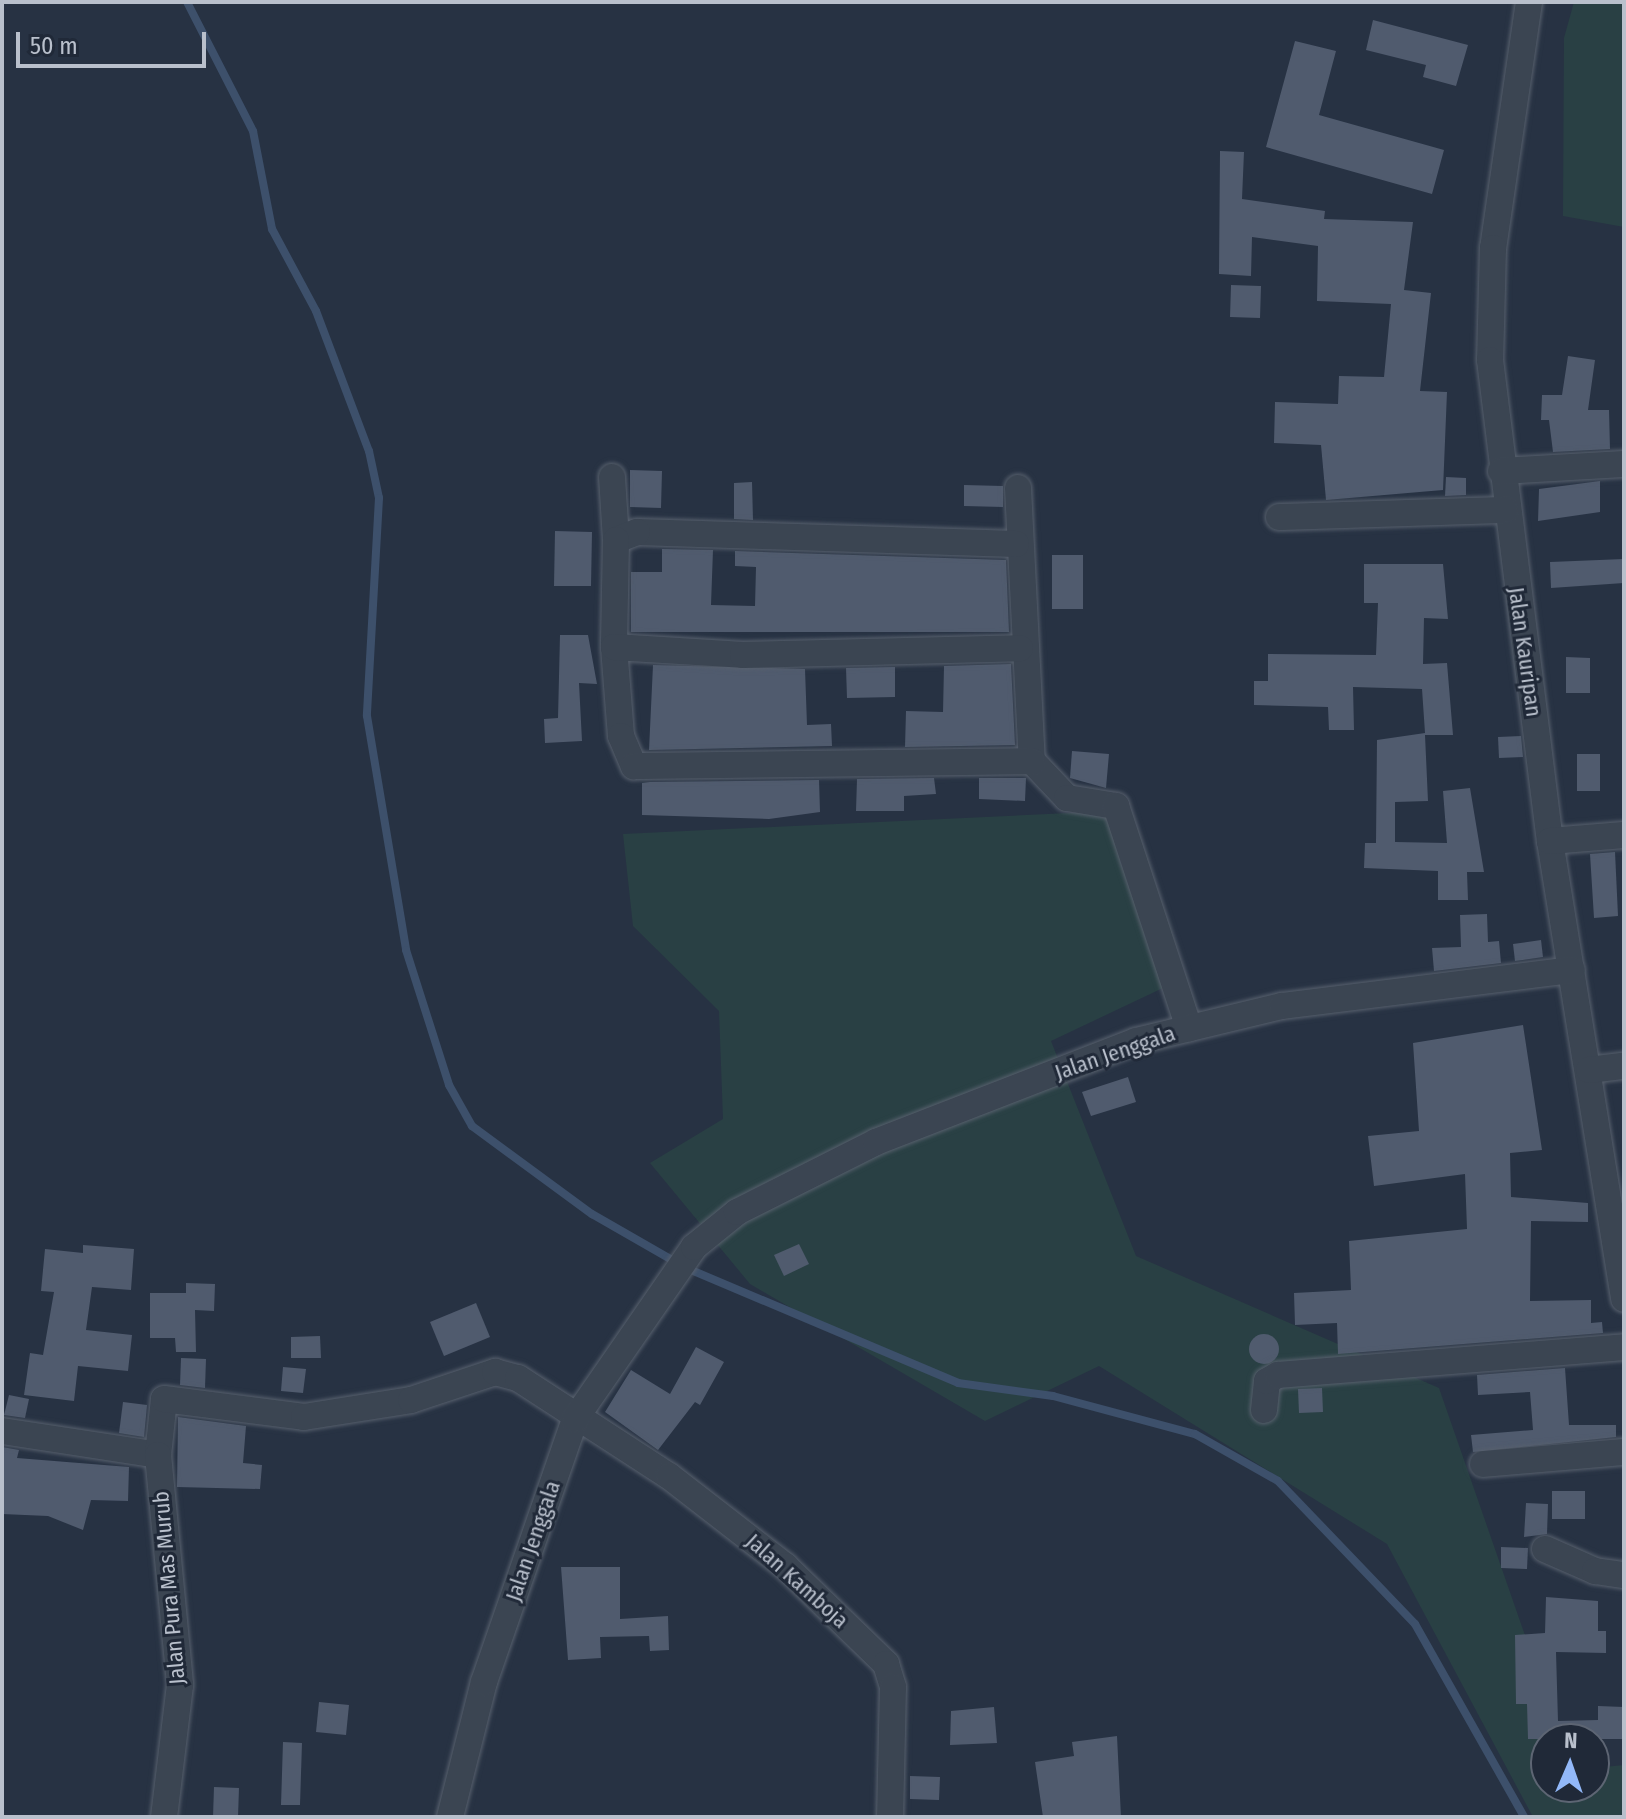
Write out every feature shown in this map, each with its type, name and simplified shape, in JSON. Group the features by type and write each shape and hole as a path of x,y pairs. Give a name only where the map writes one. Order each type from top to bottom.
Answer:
{"street":[{"name":"Jalan Kauripan","path":"1529,2 1493,248 1490,360 1505,510 1550,841 1624,1299"},
{"path":"1501,471 1624,464"},
{"path":"612,477 616,540 614,647 621,736 634,766 1032,761"},
{"path":"1018,488 1016,544 1020,648 1032,761 1067,798 1116,806 1189,1028"},
{"path":"1279,517 1505,510"},
{"path":"616,540 637,532 1016,544"},
{"path":"614,647 743,655 1020,648"},
{"path":"1550,841 1624,835"},
{"name":"Jalan Jenggala","path":"450,1817 484,1682 575,1419 694,1247 737,1212 876,1142 1136,1041 1282,1006 1572,970"},
{"path":"1589,1070 1624,1066"},
{"path":"1264,1410 1267,1381 1278,1375 1624,1347"},
{"name":"Jalan Kamboja","path":"158,1455 164,1399 304,1417 411,1400 495,1372 518,1378 575,1419 669,1476 785,1566 886,1664 893,1687 890,1817"},
{"path":"2,1431 158,1455"},
{"path":"1483,1464 1624,1452"},
{"name":"Jalan Pura Mas Murub","path":"158,1455 180,1685 164,1817"},
{"path":"1545,1549 1595,1571 1624,1575"}],"green space":[{"path":"1574,2 1624,2 1624,227 1563,216 1564,38"},
{"path":"1111,811 1165,987 1051,1041 1136,1256 1439,1388 1555,1723 1530,1723 1530,1803 1610,1803 1610,1766 1624,1765 1624,1817 1533,1817 1387,1544 1099,1366 985,1421 750,1284 650,1163 723,1119 719,1011 633,926 623,834"}],"building":[{"path":"1373,20 1468,45 1456,86 1423,77 1426,65 1366,50"},
{"path":"1295,41 1336,51 1319,115 1444,150 1432,194 1266,147"},
{"path":"1220,151 1244,152 1242,199 1325,211 1324,219 1413,222 1404,290 1431,293 1420,391 1447,392 1443,490 1326,500 1321,445 1274,443 1275,402 1338,404 1339,376 1384,377 1391,304 1317,301 1318,246 1252,237 1251,276 1219,274"},
{"path":"1231,285 1261,286 1260,318 1230,317"},
{"path":"1568,356 1595,360 1588,410 1609,410 1610,449 1553,452 1549,420 1541,420 1542,395 1562,395"},
{"path":"630,470 662,471 661,508 630,507"},
{"path":"1446,477 1466,478 1466,495 1445,496"},
{"path":"1600,481 1600,512 1538,521 1539,489"},
{"path":"752,482 753,520 734,519 734,483"},
{"path":"964,485 1003,486 1003,507 964,506"},
{"path":"555,531 592,532 591,586 554,586"},
{"path":"662,549 713,550 711,605 755,606 756,567 735,566 735,551 1006,560 1009,632 631,632 631,572 662,572"},
{"path":"1052,555 1083,555 1083,609 1052,609"},
{"path":"1624,559 1624,583 1551,588 1550,562"},
{"path":"1364,564 1443,564 1448,619 1424,618 1423,664 1447,663 1453,735 1425,735 1428,801 1395,802 1395,842 1447,843 1443,791 1470,788 1484,872 1467,872 1468,900 1438,900 1438,871 1364,868 1365,843 1376,843 1377,740 1425,733 1422,689 1353,687 1354,730 1329,730 1328,707 1254,705 1254,681 1268,681 1268,654 1376,655 1378,603 1364,603"},
{"path":"560,635 588,635 597,684 579,683 582,741 545,743 544,719 558,718"},
{"path":"1566,657 1590,658 1590,693 1566,693"},
{"path":"1011,664 1015,745 905,747 906,711 943,712 944,666"},
{"path":"653,665 805,669 807,725 831,724 832,746 649,750"},
{"path":"895,667 895,697 847,698 846,668"},
{"path":"1521,736 1523,757 1499,758 1498,737"},
{"path":"1072,751 1109,754 1106,788 1070,778"},
{"path":"1577,754 1600,754 1600,791 1577,791"},
{"path":"934,778 936,794 904,796 904,811 856,811 857,779"},
{"path":"979,778 1026,778 1025,801 979,799"},
{"path":"819,780 820,812 769,819 642,815 642,783"},
{"path":"1615,852 1618,916 1594,918 1590,854"},
{"path":"1487,914 1488,942 1499,941 1501,963 1434,971 1432,948 1461,947 1460,915"},
{"path":"1541,940 1543,957 1515,961 1513,944"},
{"path":"1523,1025 1542,1150 1510,1153 1511,1197 1588,1203 1588,1222 1531,1221 1530,1301 1591,1300 1591,1323 1602,1322 1603,1333 1338,1354 1337,1323 1295,1325 1294,1293 1351,1290 1349,1241 1467,1229 1465,1174 1374,1186 1368,1136 1419,1131 1413,1043"},
{"path":"1128,1077 1136,1102 1091,1116 1082,1092"},
{"path":"799,1244 809,1264 784,1276 774,1255"},
{"path":"83,1245 134,1249 131,1290 92,1287 86,1330 132,1335 128,1371 78,1366 74,1401 24,1395 30,1353 43,1355 54,1292 41,1291 45,1249 83,1253"},
{"path":"186,1283 215,1284 214,1311 195,1310 196,1352 176,1352 175,1338 150,1338 150,1293 186,1293"},
{"path":"476,1303 490,1337 444,1356 430,1322"},
{"path":"1264,1334 1275,1338 1279,1349 1275,1360 1264,1364 1253,1360 1249,1349 1253,1338"},
{"path":"320,1336 321,1358 291,1358 291,1337"},
{"path":"696,1347 724,1362 700,1405 695,1402 658,1450 605,1412 631,1370 670,1394"},
{"path":"181,1358 206,1359 205,1388 180,1385"},
{"path":"283,1367 306,1369 303,1393 281,1391"},
{"path":"1565,1368 1569,1425 1616,1425 1616,1437 1473,1452 1471,1435 1533,1430 1530,1392 1478,1395 1477,1375"},
{"path":"1322,1388 1323,1412 1299,1413 1298,1389"},
{"path":"9,1395 29,1399 25,1418 4,1415"},
{"path":"123,1402 147,1405 144,1437 119,1433"},
{"path":"178,1417 246,1426 243,1463 262,1465 260,1489 177,1487"},
{"path":"2,1447 19,1450 17,1458 129,1467 128,1501 91,1500 83,1530 48,1516 2,1514"},
{"path":"1552,1491 1585,1491 1585,1519 1552,1519"},
{"path":"1526,1503 1548,1504 1547,1534 1524,1537"},
{"path":"1501,1547 1528,1548 1527,1569 1501,1568"},
{"path":"561,1567 620,1567 620,1619 668,1616 669,1650 650,1651 649,1636 600,1637 601,1658 568,1660"},
{"path":"1546,1597 1598,1601 1598,1631 1606,1631 1606,1653 1556,1652 1558,1721 1598,1720 1598,1706 1624,1707 1624,1739 1610,1739 1610,1723 1530,1723 1528,1739 1527,1704 1516,1704 1515,1635 1545,1633"},
{"path":"319,1702 349,1705 346,1735 316,1732"},
{"path":"994,1707 997,1743 950,1745 951,1711"},
{"path":"1117,1736 1121,1817 1043,1817 1035,1762 1074,1756 1072,1742"},
{"path":"283,1742 302,1743 300,1805 281,1805"},
{"path":"910,1776 940,1777 939,1800 910,1799"},
{"path":"214,1787 239,1788 238,1817 213,1817"}],"waterway":[{"path":"187,2 253,131 272,229 316,311 369,451 379,498 367,716 406,950 449,1085 472,1126 592,1214 684,1267 958,1383 1053,1396 1195,1434 1278,1481 1415,1624 1524,1817"}]}
